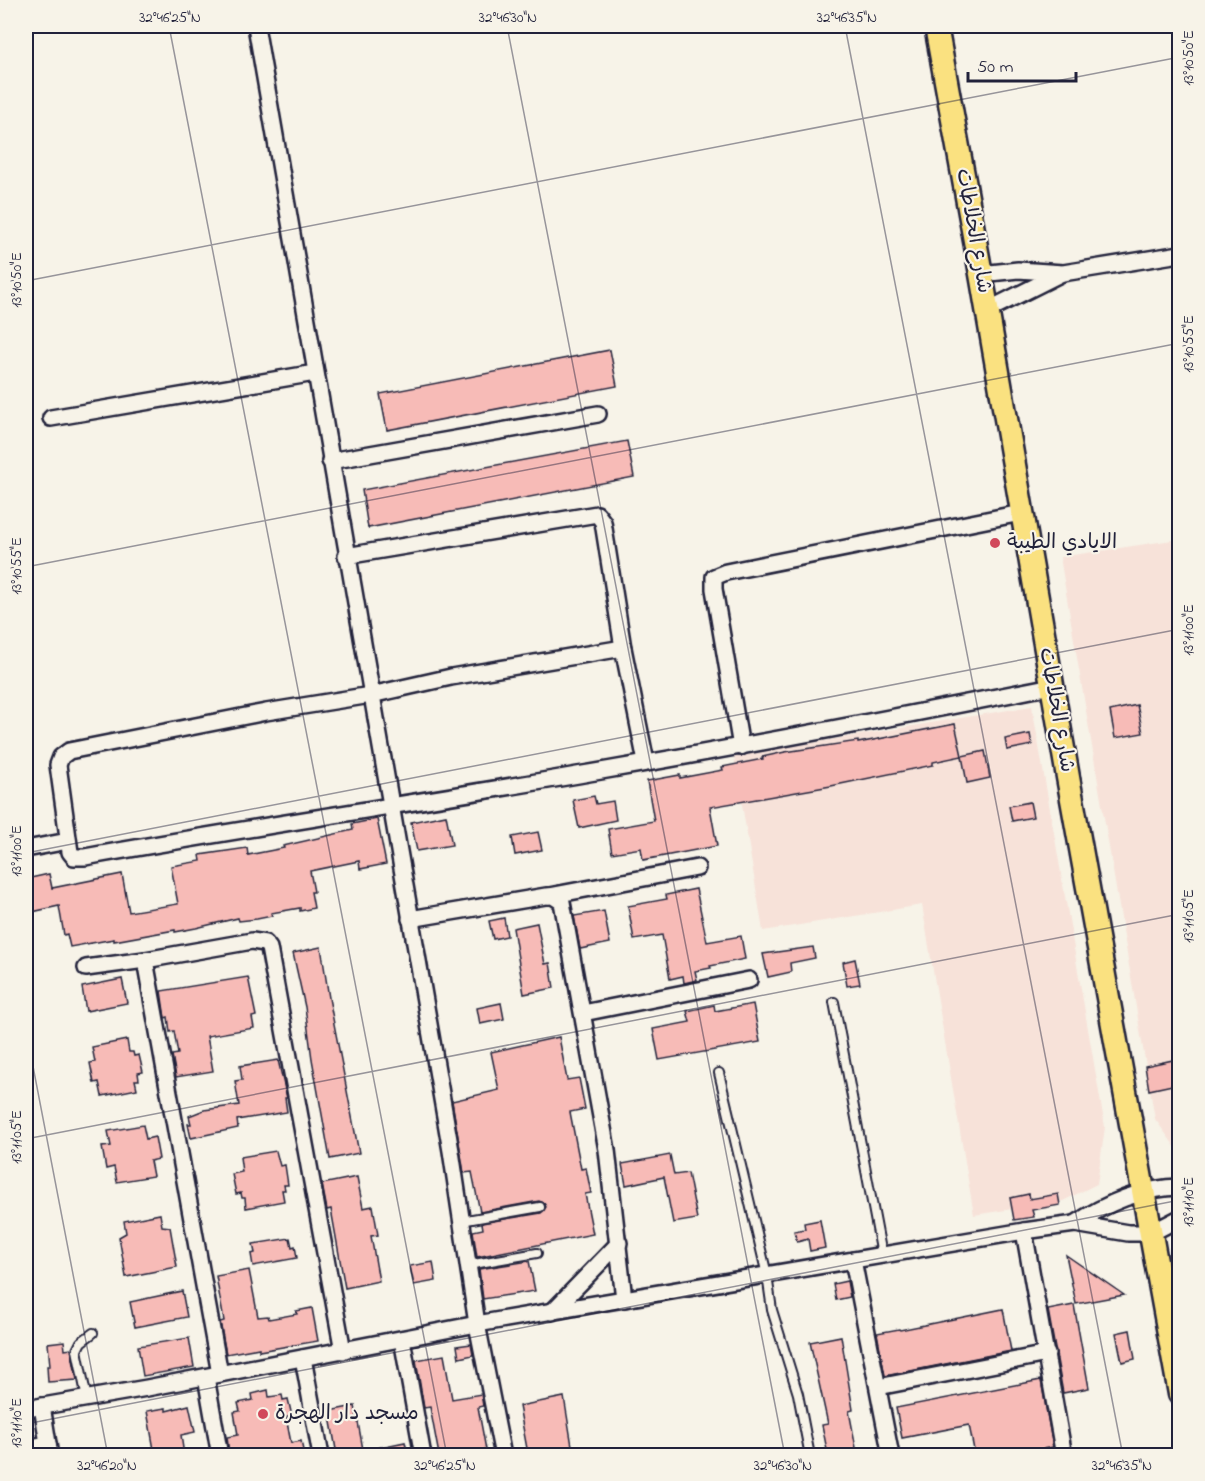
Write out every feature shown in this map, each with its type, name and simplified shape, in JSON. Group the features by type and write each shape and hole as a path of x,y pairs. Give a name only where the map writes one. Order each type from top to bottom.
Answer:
{"main road":[{"name":"شارع الخلاطات","path":"936,26 1179,1394"}],"street":[{"path":"256,26 410,919 477,1324 503,1455"},
{"path":"981,274 1018,270 1063,273 1179,254"},
{"path":"988,310 1063,273"},
{"path":"51,418 315,373"},
{"path":"330,460 598,414"},
{"path":"741,747 714,589 714,577 726,572 1021,513"},
{"path":"346,556 597,514 603,522 623,648 646,762"},
{"path":"623,648 451,677 371,695 117,741 63,754 58,765 58,776 72,855 81,858 228,831 741,747 1052,686"},
{"path":"26,849 69,841"},
{"path":"410,919 697,868"},
{"path":"546,896 558,898 564,908 607,1150 624,1299"},
{"path":"86,968 145,960 252,940 265,943 269,948 343,1351"},
{"path":"145,960 213,1376 220,1455"},
{"path":"583,1013 749,980"},
{"path":"1075,1224 1143,1191 1179,1187"},
{"path":"26,1409 213,1376 477,1324 1024,1231 1075,1224 1128,1233 1151,1233 1179,1218"},
{"path":"1024,1231 1064,1455"},
{"path":"552,1312 619,1243"},
{"path":"854,1260 891,1455"},
{"path":"402,1339 423,1455"},
{"path":"878,1388 1047,1354"},
{"path":"303,1358 321,1455"},
{"path":"26,1448 49,1450 42,1406"}],"lane":[{"path":"834,1002 882,1255"},
{"path":"719,1073 767,1275 772,1310 798,1394 810,1455"},
{"path":"461,1221 540,1207"},
{"path":"468,1265 537,1253"},
{"path":"87,1399 77,1350 81,1342 93,1333"}],"shaded area":[{"path":"1179,539 1179,1152 1155,1119 1060,557"},
{"path":"1032,706 1105,1127 1097,1184 1063,1201 974,1215 922,905 763,931 734,756"}],"building":[{"path":"610,350 617,386 387,430 380,394"},
{"path":"627,441 634,477 368,528 362,490"},
{"path":"1137,705 1143,733 1115,738 1110,711"},
{"path":"955,724 962,756 933,762 933,765 831,786 710,807 717,846 643,860 641,848 612,853 608,829 654,821 647,781 723,770 722,767 785,752 858,741 858,743"},
{"path":"1030,734 1032,745 1007,750 1005,739"},
{"path":"985,751 990,778 967,783 962,756"},
{"path":"594,796 596,804 613,801 616,820 579,828 573,800"},
{"path":"1030,802 1033,817 1012,821 1009,806"},
{"path":"446,815 452,845 417,851 411,822"},
{"path":"377,819 386,864 360,869 359,861 310,871 314,908 300,911 300,908 271,913 272,916 257,919 239,921 238,918 175,932 175,930 70,947 67,934 64,935 59,906 32,912 26,879 49,874 52,888 122,874 129,912 178,904 171,866 201,861 200,855 247,848 248,855 284,848 283,846 353,830 352,824"},
{"path":"538,832 542,850 515,855 512,837"},
{"path":"696,889 707,942 741,936 745,959 695,971 697,980 684,983 683,976 670,979 662,935 634,940 628,906 667,899 666,895"},
{"path":"604,911 610,943 580,949 574,916"},
{"path":"504,918 507,936 493,939 489,921"},
{"path":"537,923 545,964 550,963 554,988 524,994 513,928"},
{"path":"321,947 359,1153 330,1159 305,1007 293,953"},
{"path":"813,947 815,958 790,963 791,972 768,977 763,954"},
{"path":"855,959 860,984 847,986 843,962"},
{"path":"248,977 256,1016 252,1017 254,1028 207,1036 213,1071 176,1077 172,1055 178,1054 174,1031 170,1032 168,1017 165,1018 161,991"},
{"path":"122,979 127,1003 86,1011 82,987"},
{"path":"501,1003 504,1019 480,1024 477,1008"},
{"path":"753,1004 760,1042 659,1060 653,1029 690,1022 687,1011 714,1005 715,1011"},
{"path":"559,1037 567,1080 579,1078 585,1109 570,1112 581,1169 586,1168 591,1193 585,1194 593,1234 477,1257 473,1231 483,1229 482,1223 541,1213 546,1207 539,1201 480,1212 472,1172 464,1173 452,1101 499,1090 491,1052"},
{"path":"127,1040 129,1052 133,1052 134,1056 139,1055 143,1072 138,1073 139,1080 135,1080 137,1089 102,1096 99,1082 94,1083 90,1063 95,1062 92,1047"},
{"path":"278,1060 287,1098 285,1098 287,1112 237,1120 238,1128 191,1138 189,1116 204,1110 239,1105 235,1081 242,1080 240,1066"},
{"path":"1173,1060 1177,1084 1149,1090 1145,1066"},
{"path":"143,1125 146,1139 155,1137 159,1159 150,1161 153,1176 117,1182 114,1167 106,1169 102,1147 111,1146 108,1131"},
{"path":"276,1151 280,1166 285,1165 288,1185 284,1185 285,1190 282,1190 284,1201 246,1208 245,1198 242,1198 241,1193 236,1194 232,1174 242,1172 240,1157"},
{"path":"670,1155 674,1175 688,1173 697,1219 673,1223 664,1177 626,1185 622,1164"},
{"path":"357,1177 363,1208 373,1206 378,1235 371,1236 379,1281 345,1288 331,1209 327,1210 322,1184"},
{"path":"1029,1194 1030,1199 1058,1194 1060,1205 1032,1210 1034,1217 1014,1220 1010,1198"},
{"path":"160,1214 162,1226 170,1227 177,1267 126,1277 119,1237 126,1233 124,1221"},
{"path":"820,1220 825,1248 810,1251 808,1239 797,1242 794,1231 805,1229 804,1223"},
{"path":"290,1238 292,1247 295,1246 297,1258 253,1266 251,1254 255,1253 253,1244"},
{"path":"1066,1255 1124,1295 1076,1304"},
{"path":"529,1261 535,1291 483,1299 479,1269"},
{"path":"433,1262 436,1281 414,1285 410,1266"},
{"path":"249,1270 258,1317 268,1316 269,1319 297,1314 296,1311 312,1308 318,1341 226,1354 220,1322 224,1321 216,1276"},
{"path":"847,1281 850,1297 836,1300 833,1284"},
{"path":"182,1291 187,1317 135,1327 130,1302"},
{"path":"1074,1305 1089,1388 1063,1393 1048,1310"},
{"path":"1003,1309 1011,1351 885,1376 877,1333"},
{"path":"1130,1330 1135,1359 1122,1362 1116,1333"},
{"path":"841,1336 853,1410 849,1411 857,1453 828,1455 822,1425 828,1424 810,1342"},
{"path":"189,1338 194,1367 143,1376 138,1346"},
{"path":"64,1341 65,1350 71,1349 77,1380 48,1382 47,1366 50,1366 48,1343"},
{"path":"471,1344 473,1355 459,1358 457,1346"},
{"path":"444,1355 452,1399 481,1394 483,1406 478,1407 487,1455 439,1455 430,1407 424,1408 416,1360"},
{"path":"1041,1380 1053,1447 1010,1455 975,1455 969,1425 902,1438 896,1408"},
{"path":"268,1390 269,1397 282,1395 283,1400 288,1399 292,1416 286,1417 291,1443 301,1441 304,1455 240,1455 239,1451 229,1453 227,1437 238,1435 234,1412 240,1411 238,1403 253,1400 252,1394"},
{"path":"564,1397 572,1446 528,1454 519,1406"},
{"path":"189,1405 195,1432 181,1435 184,1455 155,1455 147,1411 166,1408 166,1411"},
{"path":"355,1406 364,1455 337,1455 329,1411"},
{"path":"405,1442 408,1455 366,1455 366,1450"}],"place":[{"name":"الايادي الطيبة","path":"995,543"},
{"name":"مسجد دار الهجرة","path":"263,1414"}]}
